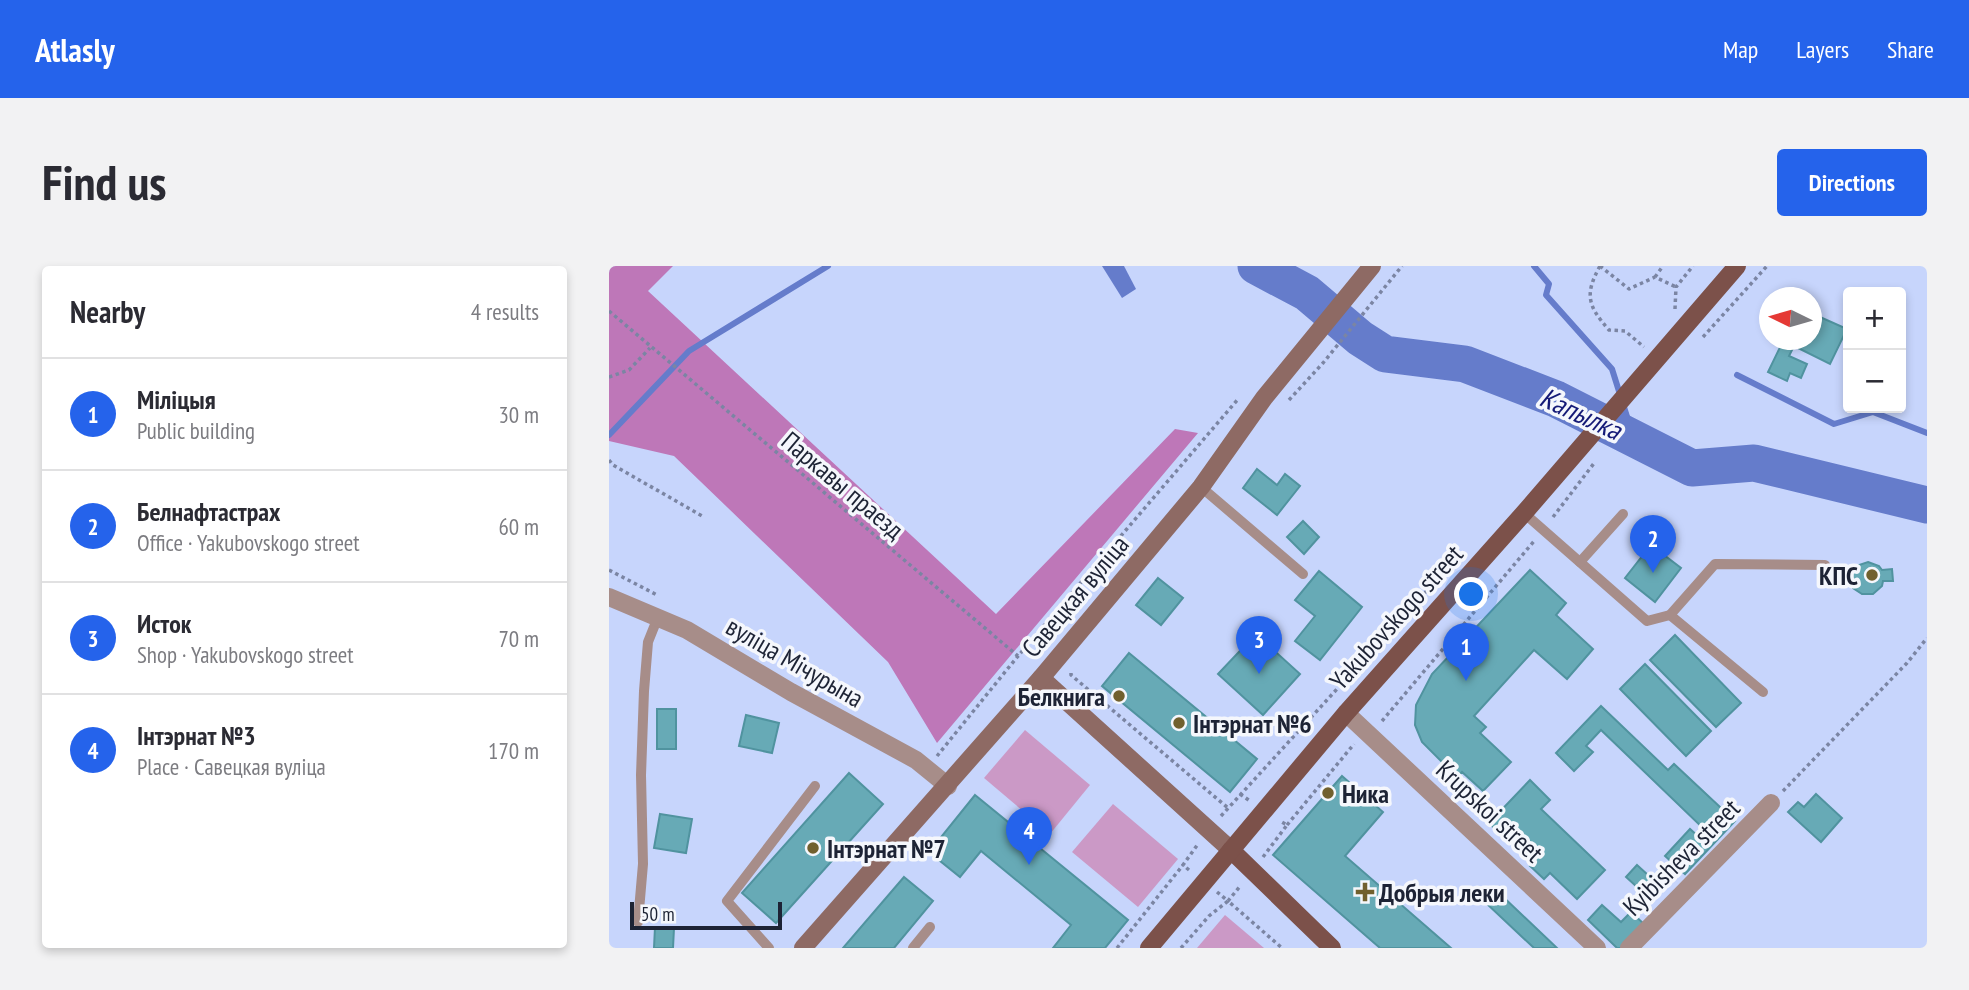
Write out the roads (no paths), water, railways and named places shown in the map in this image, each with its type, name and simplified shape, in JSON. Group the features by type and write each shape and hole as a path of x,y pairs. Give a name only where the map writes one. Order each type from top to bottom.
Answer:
{"main road":[{"name":"Савецкая вуліца","path":"803,948 948,786 1201,487 1264,398 1372,266"},
{"name":"Yakubovskogo street","path":"1149,948 1346,712 1576,452 1654,351 1737,266"},
{"path":"1041,678 1231,850 1332,948"}],"street":[{"name":"вуліца Мічурына","path":"609,597 687,630 791,692 916,760 948,786"},
{"name":"Krupskoi street","path":"1346,712 1597,948"},
{"name":"Kyibisheva street","path":"1629,948 1771,803"}],"lane":[{"path":"1201,487 1303,574"},
{"path":"1524,513 1647,621 1670,615 1715,564 1825,565"},
{"path":"1580,562 1623,514"},
{"path":"1670,615 1763,692"},
{"path":"638,922 643,864 641,775 648,642 658,617"},
{"path":"769,948 727,901 815,786"},
{"path":"913,948 930,927"}],"water":[{"path":"1102,266 1124,266 1136,289 1122,298"}],"waterway":[{"path":"609,435 689,351 828,266"},
{"name":"Капылка","path":"1256,266 1307,293 1360,338 1385,354 1465,364 1556,399 1692,468 1754,463 1927,505"},
{"path":"1534,266 1549,284 1546,295 1612,369 1634,439"},
{"path":"1737,375 1834,424 1873,412 1927,433"}],"place":[{"name":"Белнафтастрах","path":"1653,573"},
{"name":"КПС","path":"1872,575"},
{"name":"Исток","path":"1259,674"},
{"name":"Міліцыя","path":"1466,681"},
{"name":"Белкнига","path":"1119,696"},
{"name":"Інтэрнат №6","path":"1179,723"},
{"name":"Ника","path":"1328,793"},
{"name":"Інтэрнат №7","path":"813,848"},
{"name":"Інтэрнат №3","path":"1029,865"},
{"name":"Добрыя леки","path":"1365,892"}]}
